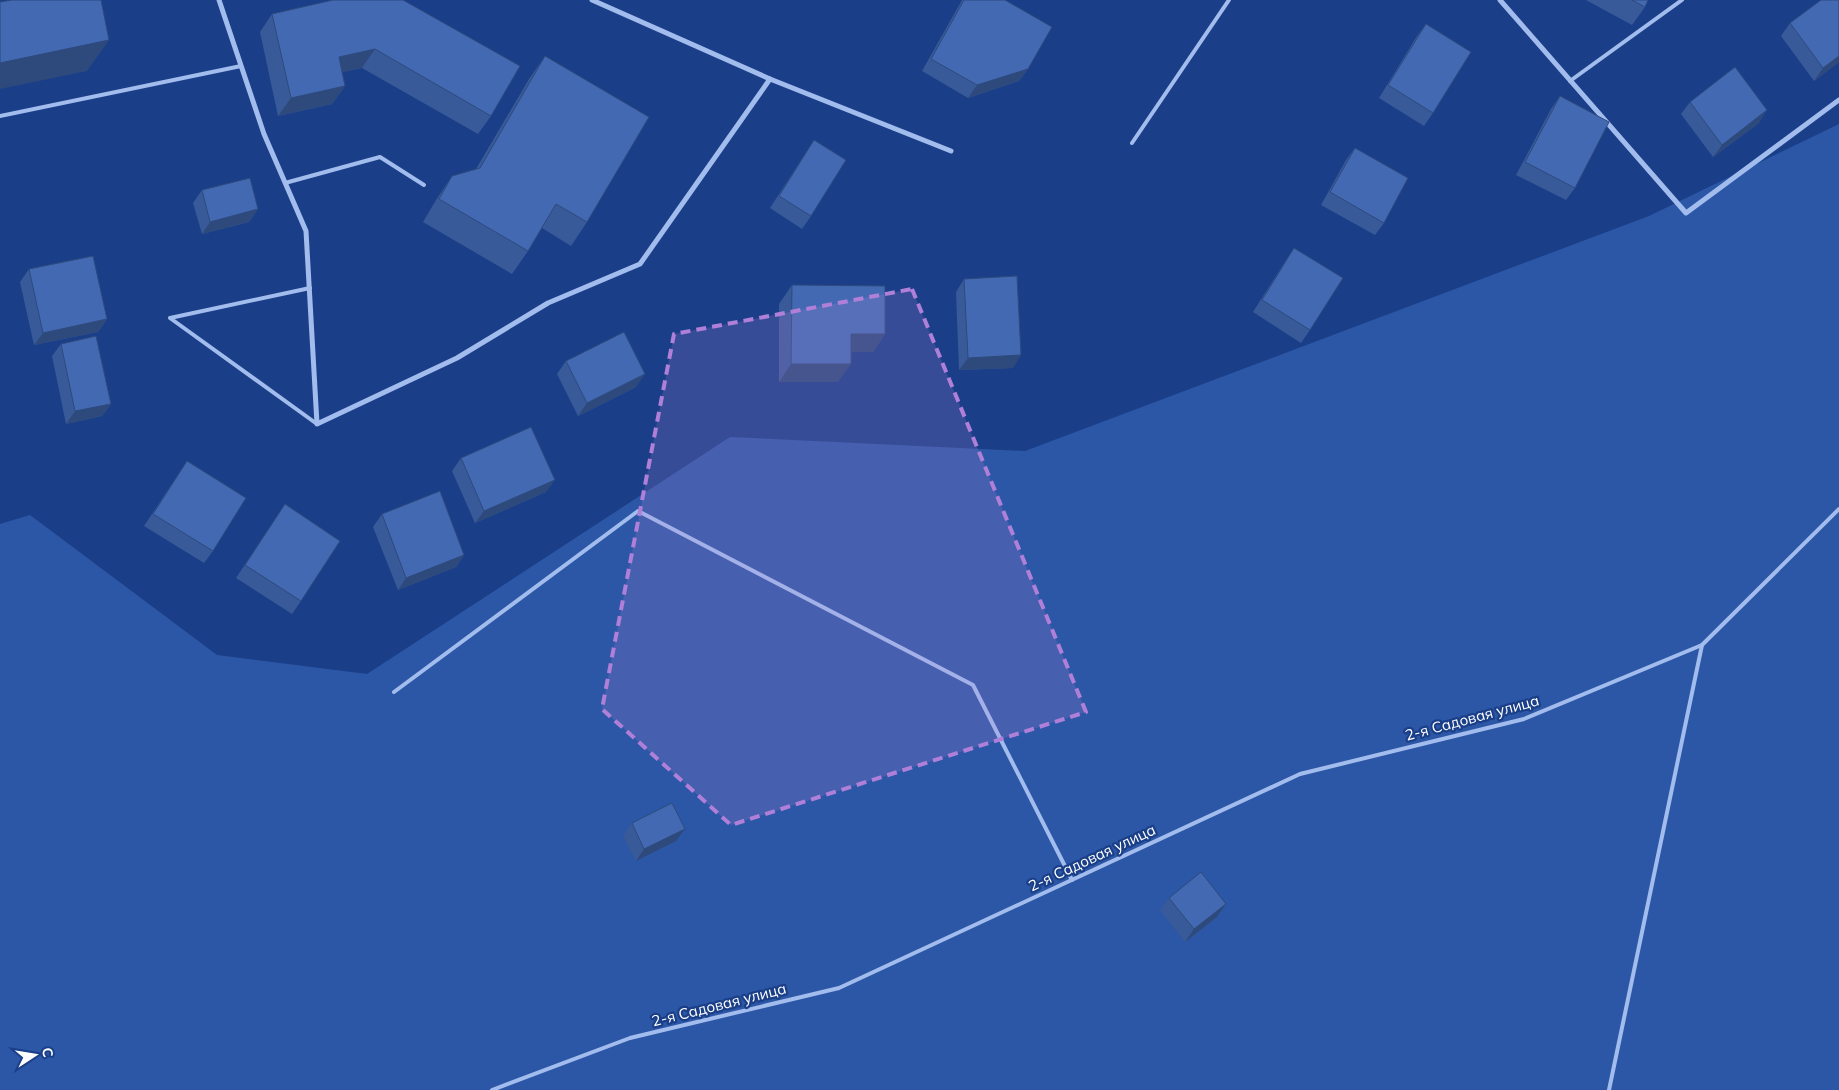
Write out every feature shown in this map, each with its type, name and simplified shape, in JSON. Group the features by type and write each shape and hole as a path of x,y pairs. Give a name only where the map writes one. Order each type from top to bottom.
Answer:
{"street":[{"path":"219,0 264,134 306,231 318,424 457,358 548,303 640,264 770,79"},
{"path":"592,0 770,79 951,151"},
{"path":"1500,0 1686,214 1839,100"}],"lane":[{"path":"1132,144 1229,0"},
{"path":"1570,81 1682,0"},
{"path":"0,116 241,66"},
{"path":"285,183 380,157 424,185"},
{"path":"310,288 170,318 318,424"},
{"path":"1609,1090 1702,646 1839,509"},
{"path":"394,692 638,511 974,685 1072,880"},
{"name":"2-я Садовая улица","path":"492,1090 630,1038 839,988 1300,774 1524,718 1702,646"}],"highlighted area":[{"path":"912,289 1086,712 731,825 602,709 674,334"}],"shaded area":[{"path":"1839,124 1839,1090 0,1090 0,524 30,515 217,655 367,674 730,437 1025,451 1649,216"}],"building":[{"path":"12,0 101,0 109,40 0,63 0,2"},
{"path":"333,0 403,0 520,66 491,116 375,49 339,57 345,86 291,98 272,14"},
{"path":"964,0 1005,0 1052,27 1028,69 977,85 931,59"},
{"path":"1632,0 1648,0 1645,7"},
{"path":"1821,0 1839,0 1839,56 1823,68 1790,23"},
{"path":"1426,24 1471,52 1433,113 1388,85"},
{"path":"545,56 649,117 587,222 556,204 528,251 439,199 452,176 480,168"},
{"path":"1735,67 1767,110 1722,145 1690,102"},
{"path":"1560,96 1609,122 1575,188 1525,162"},
{"path":"814,140 846,160 811,216 779,196"},
{"path":"1355,148 1408,178 1384,223 1330,192"},
{"path":"250,178 258,209 210,222 202,190"},
{"path":"1294,248 1343,278 1310,330 1262,300"},
{"path":"93,256 107,319 43,333 29,269"},
{"path":"1017,276 1021,355 968,358 964,279"},
{"path":"792,285 885,286 885,334 851,334 851,364 791,364"},
{"path":"624,332 645,374 587,403 566,361"},
{"path":"96,336 111,404 75,411 61,344"},
{"path":"531,427 555,480 484,511 461,458"},
{"path":"187,461 246,498 213,551 153,514"},
{"path":"440,491 464,555 406,578 382,514"},
{"path":"285,504 340,541 301,601 245,565"},
{"path":"672,803 685,829 644,849 632,823"},
{"path":"1201,872 1226,904 1194,929 1169,898"}]}
